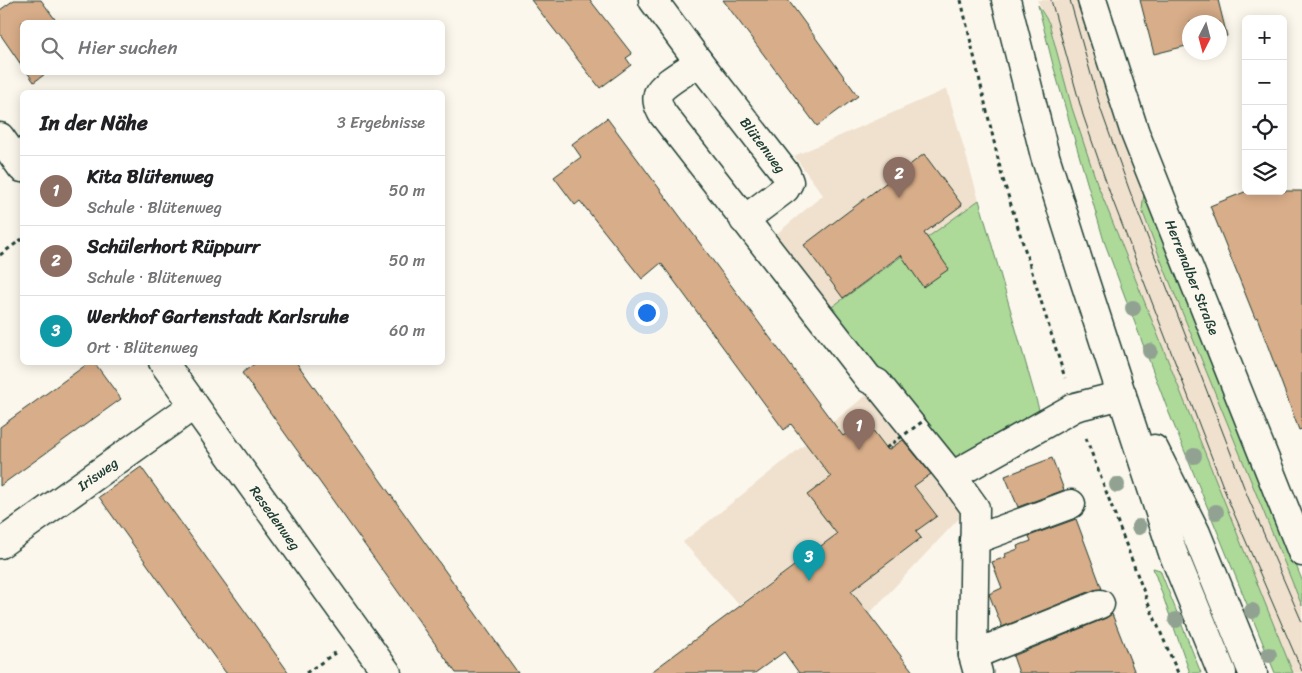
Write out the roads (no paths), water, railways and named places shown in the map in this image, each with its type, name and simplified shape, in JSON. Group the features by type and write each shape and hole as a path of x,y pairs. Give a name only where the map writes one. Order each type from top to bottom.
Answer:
{"street":[{"name":"Blütenweg","path":"653,0 786,174 788,182 786,189 744,220"},
{"path":"1006,0 1045,156 1111,362 1173,553 1222,673"},
{"name":"Herrenalber Straße","path":"1092,0 1135,133 1302,552"},
{"path":"699,62 662,88 658,95 658,104 662,113 869,379 877,383 952,476 975,508 976,664 1100,604"},
{"path":"0,137 20,165"},
{"path":"1111,362 1196,533 1253,673"},
{"name":"Resedenweg","path":"166,365 387,673"},
{"path":"952,476 1075,407 1122,395"},
{"name":"Irisweg","path":"0,544 194,405"},
{"path":"974,540 1071,504"}],"tram line":[{"path":"1051,0 1083,115 1111,196 1229,502 1302,671"},
{"path":"1070,0 1101,110 1129,189 1247,495 1302,622"}],"place":[{"name":"Schülerhort Rüppurr","path":"899,198"},
{"name":"Kita Blütenweg","path":"859,450"},
{"name":"Werkhof Gartenstadt Karlsruhe","path":"809,581"}]}
